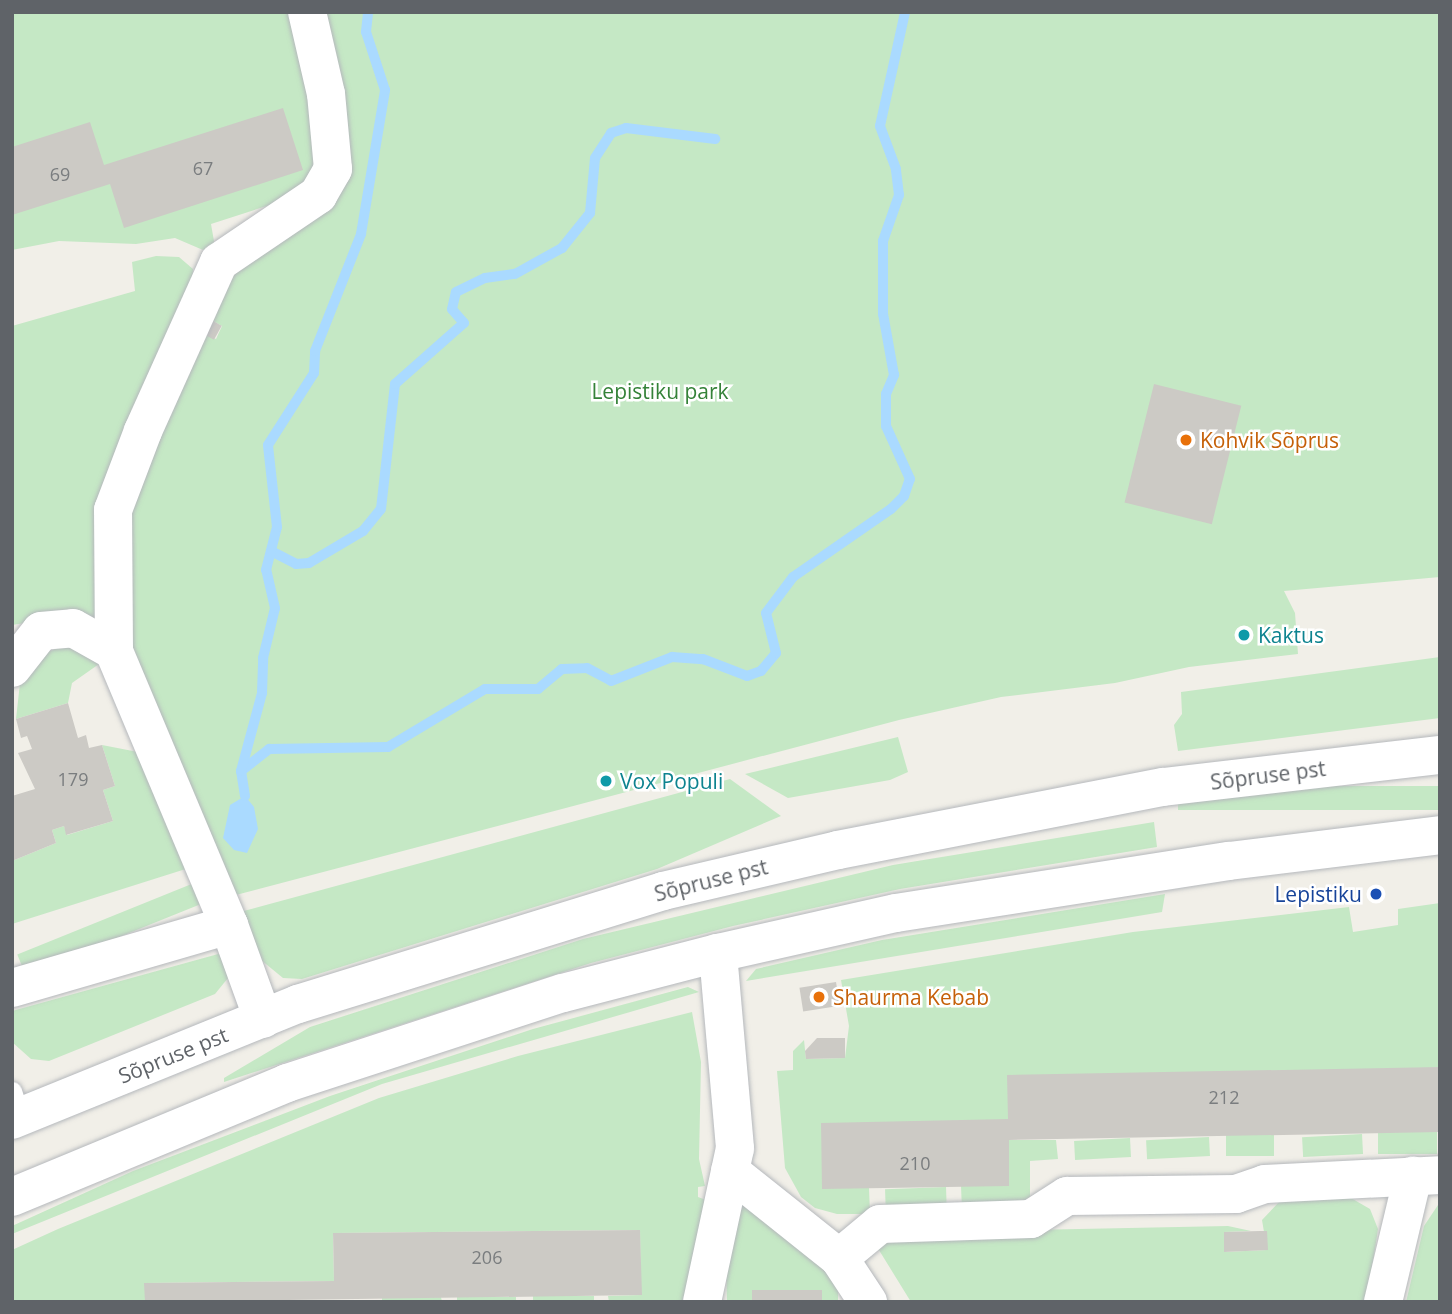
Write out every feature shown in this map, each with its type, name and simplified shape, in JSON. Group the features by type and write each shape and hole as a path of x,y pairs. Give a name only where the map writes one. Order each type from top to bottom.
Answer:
{"main road":[{"path":"263,1019 229,925 114,651 113,510 198,303 219,262 318,195 333,169 326,94 307,12"},
{"path":"12,668 41,631 73,628 114,651"},
{"name":"Sõpruse pst","path":"15,1109 263,1019 528,930 663,891 838,850 1163,787 1440,755"},
{"path":"12,1197 287,1083 563,993 718,953 909,911 1229,861 1440,835"},
{"path":"12,988 229,925"},
{"path":"702,1302 735,1148 731,1068 718,953"},
{"path":"730,1171 839,1258 868,1302"},
{"path":"839,1258 880,1224 1031,1219 1067,1196 1236,1194 1265,1184 1426,1175 1383,1302"}],"green space":[{"path":"12,12 295,12 324,142 313,191 211,224 215,247 203,250 175,238 136,244 59,241 12,250"},
{"name":"Lepistiku park","path":"319,12 1440,12 1440,577 1284,591 1295,613 1298,654 1189,667 1115,683 1001,697 899,720 232,896 124,657 124,506 199,331 216,339 222,326 206,317 220,285 328,206"},
{"path":"156,256 179,257 193,269 192,292 176,329 103,631 76,615 12,625 12,326 135,291 132,262"},
{"path":"66,645 99,664 72,683 68,703 16,719 21,674 27,660"},
{"path":"1440,657 1440,718 1178,751 1174,725 1182,714 1181,692"},
{"path":"898,737 908,772 890,780 788,798 745,774"},
{"path":"102,745 143,753 192,867 12,924 12,861 56,843 52,830 64,826 67,835 113,821 103,790 115,786"},
{"path":"730,779 781,816 657,869 302,979 283,978 261,960 240,912"},
{"path":"1178,786 1440,786 1440,810 1178,810"},
{"path":"1154,822 1157,847 900,889 733,926 591,963 224,1082 224,1078 310,1027 583,939 893,865"},
{"path":"199,881 207,901 26,975 17,954"},
{"path":"1165,894 1162,912 746,981 756,969 882,940"},
{"path":"1440,903 1440,1067 1008,1119 869,1188 870,1214 837,1214 815,1208 801,1197 785,1168 777,1071 793,1070 793,1051 804,1040 806,1059 845,1058 849,1026 841,980 1133,932 1349,907 1353,932 1398,925 1398,909"},
{"path":"229,951 228,978 215,994 49,1061 31,1059 12,1042 12,1011"},
{"path":"688,987 699,992 382,1084 12,1234 12,1226 133,1171 330,1096 533,1029"},
{"path":"692,1012 701,1062 699,1159 705,1186 698,1187 698,1197 714,1203 682,1302 609,1302 608,1296 641,1295 640,1230 333,1233 334,1281 145,1283 145,1302 12,1302 12,1250 58,1229 379,1098 518,1056"},
{"path":"1378,1132 1437,1132 1437,1154 1378,1154"},
{"path":"1362,1134 1363,1154 1303,1157 1302,1137"},
{"path":"1226,1135 1274,1135 1274,1156 1226,1156"},
{"path":"1209,1137 1210,1156 1147,1159 1146,1140"},
{"path":"1130,1138 1131,1157 1075,1160 1074,1141"},
{"path":"1009,1140 1056,1140 1058,1159 1030,1161 1030,1201 962,1211 961,1186 1009,1186"},
{"path":"946,1187 947,1211 886,1213 885,1189"},
{"path":"1351,1198 1370,1209 1378,1229 1367,1302 911,1302 874,1242 1029,1230 1228,1226 1251,1231 1224,1232 1224,1252 1267,1250 1262,1220 1280,1201"},
{"path":"740,1200 838,1277 838,1302 822,1302 821,1290 753,1290 752,1302 727,1302 726,1267"},
{"path":"1440,1202 1440,1301 1406,1302 1424,1226"},
{"path":"533,1296 594,1296 594,1302 533,1302"},
{"path":"441,1297 442,1302 382,1302 382,1298"},
{"path":"457,1297 516,1297 516,1302 457,1302"}],"water":[{"path":"245,796 254,807 258,829 247,853 234,850 223,838 230,805"}],"building":[{"path":"283,108 303,170 124,228 110,184 12,215 12,147 90,122 104,165"},
{"path":"206,317 222,326 214,340 198,331"},
{"name":"Kohvik Sõprus","path":"1154,384 1241,406 1212,524 1124,502"},
{"path":"68,703 78,738 86,735 89,748 102,745 115,786 103,790 113,821 66,835 64,826 52,830 56,843 12,861 12,796 35,789 18,753 32,749 27,736 21,738 16,719"},
{"name":"Shaurma Kebab","path":"836,982 840,1006 803,1011 799,988"},
{"path":"817,1038 845,1038 845,1058 806,1059 805,1051"},
{"path":"1440,1067 1440,1132 1009,1140 1009,1186 822,1189 821,1123 1008,1119 1007,1075"},
{"path":"640,1230 642,1295 145,1302 144,1283 334,1281 333,1233"},
{"path":"1267,1231 1268,1250 1224,1252 1224,1232"},
{"path":"752,1290 822,1290 822,1302 752,1302"}],"waterway":[{"path":"245,796 241,771 262,693 263,658 275,608 266,570 277,527 268,445 314,373 315,351 361,234 385,90 366,32 368,12"},
{"path":"241,771 269,749 388,747 485,689 538,689 562,669 587,668 611,681 672,657 703,659 747,676 761,671 776,653 766,613 793,577 891,509 904,496 910,479 886,426 886,394 894,375 883,314 883,241 899,195 896,169 880,126 905,12"},
{"path":"271,551 296,564 309,563 363,531 381,509 395,384 464,323 452,309 456,292 485,278 515,274 562,248 590,213 595,158 611,133 626,128 715,139"}],"place":[{"name":"Kohvik Sõprus","path":"1186,440"},
{"name":"Kaktus","path":"1244,635"},
{"name":"Vox Populi","path":"606,781"},
{"name":"Lepistiku","path":"1376,894"},
{"name":"Shaurma Kebab","path":"819,997"}]}
